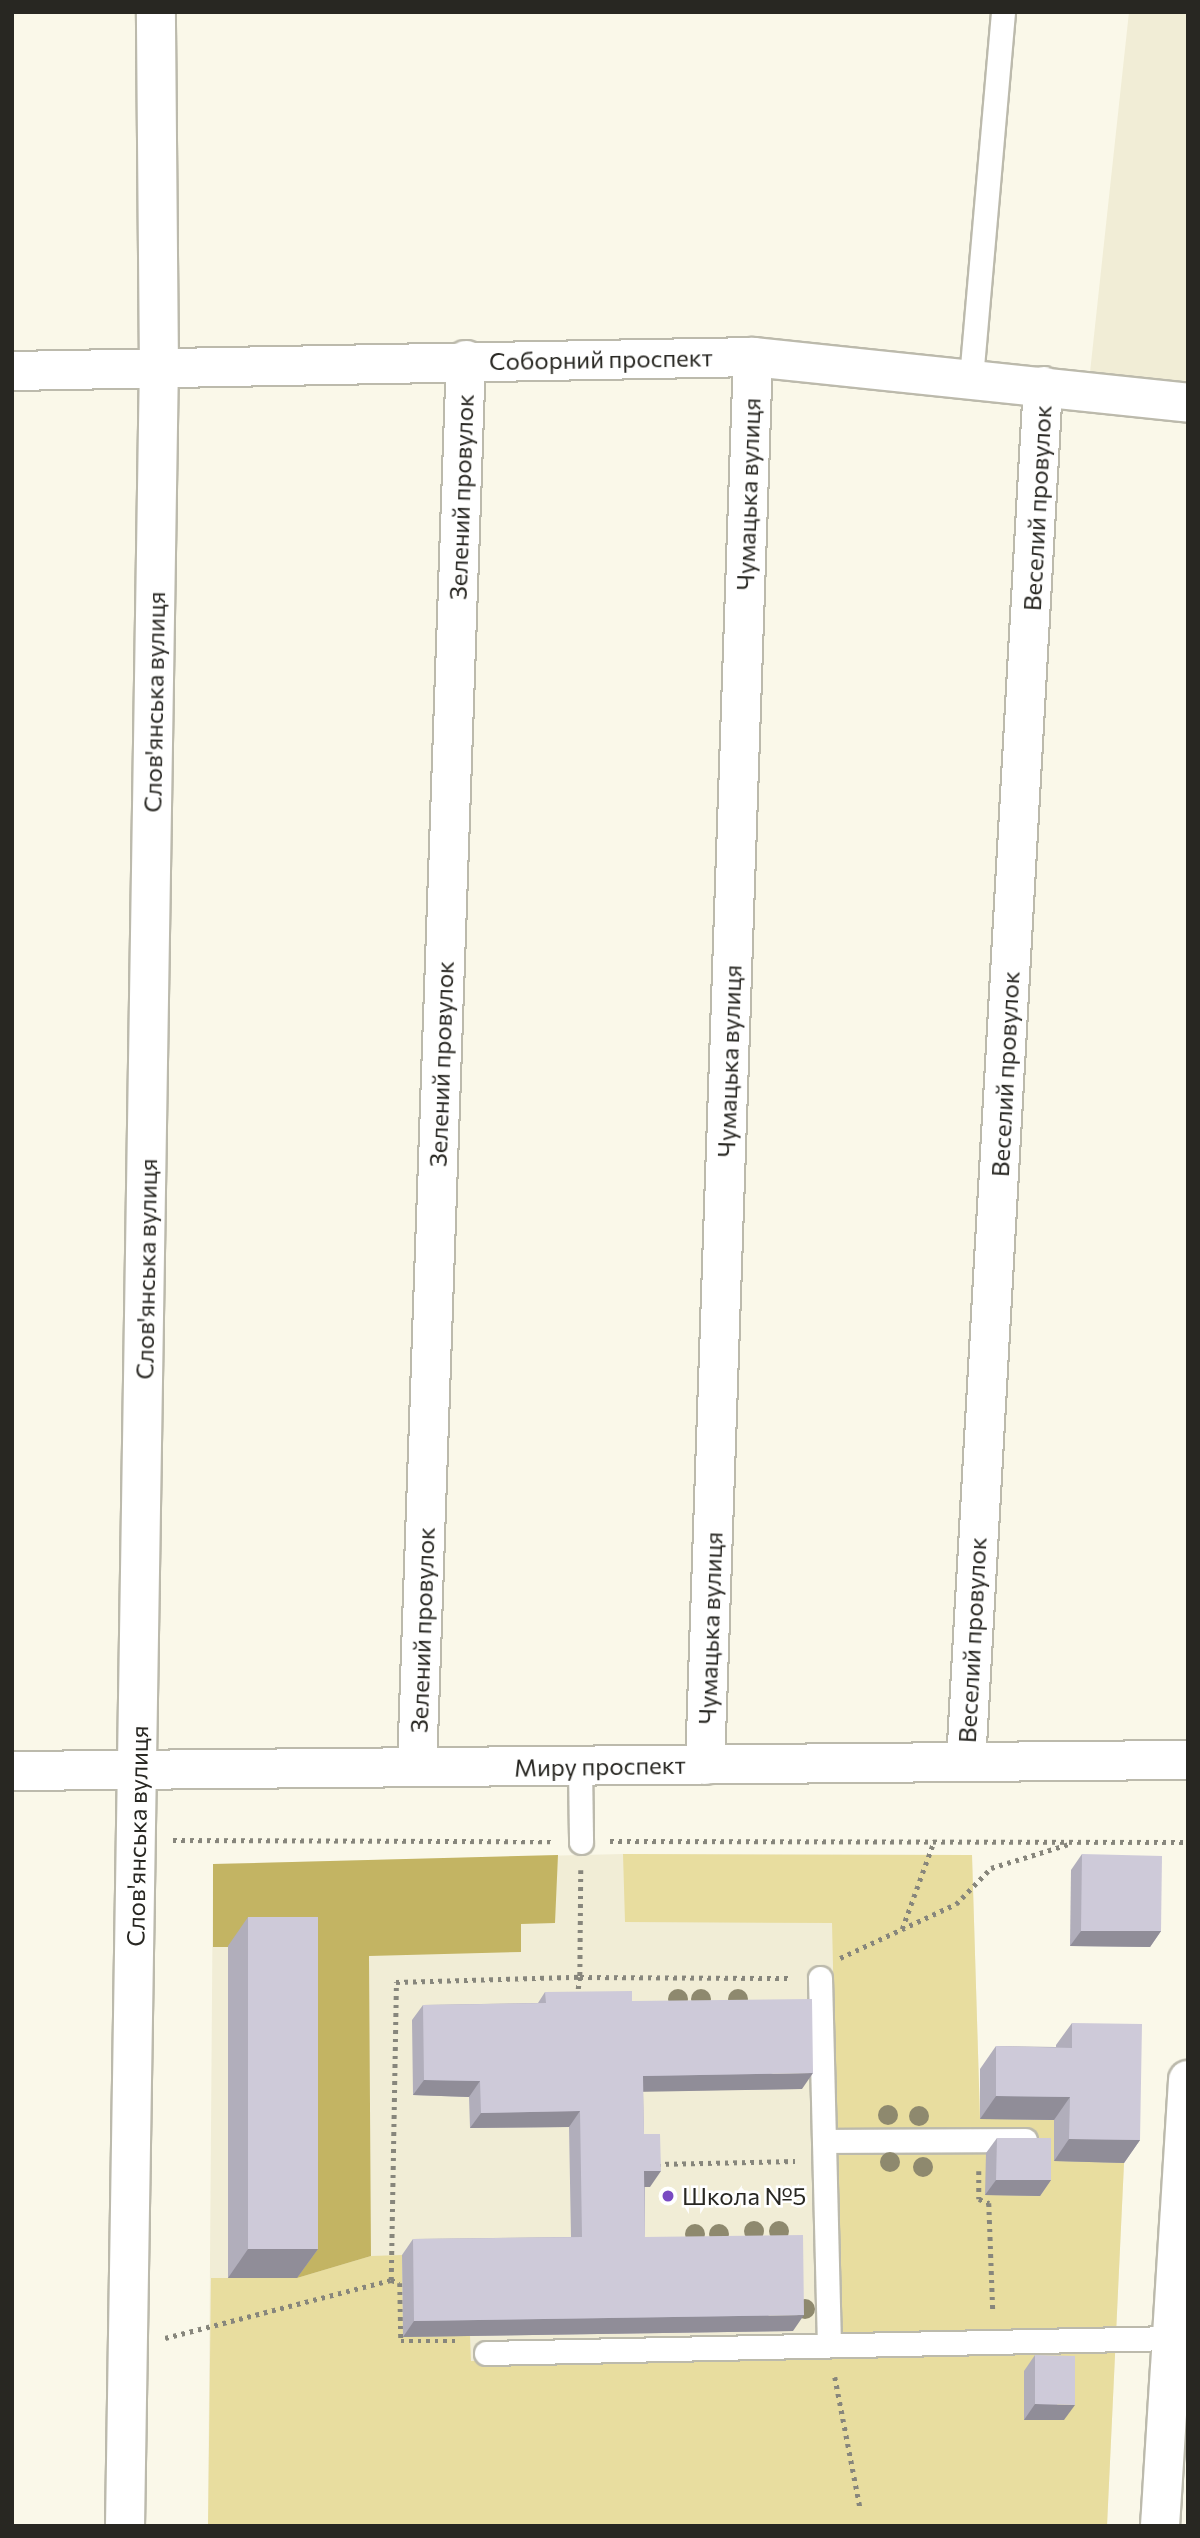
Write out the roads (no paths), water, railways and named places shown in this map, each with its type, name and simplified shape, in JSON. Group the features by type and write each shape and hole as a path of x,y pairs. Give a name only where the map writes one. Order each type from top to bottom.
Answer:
{"street":[{"name":"Слов'янська вулиця","path":"124,2526 159,369 156,12"},
{"name":"Соборний проспект","path":"12,371 466,360 753,358 1188,403"},
{"name":"Чумацька вулиця","path":"705,1765 753,358"},
{"name":"Зелений провулок","path":"417,1767 466,360"},
{"name":"Веселий провулок","path":"965,1762 1043,386"},
{"name":"Миру проспект","path":"12,1771 1188,1760"},
{"path":"1160,2526 1188,2080"}],"lane":[{"path":"971,379 1003,12"},
{"path":"570,1841 580,1766"},
{"path":"820,1978 829,2345"},
{"path":"824,2151 978,2140 1042,2140"},
{"path":"485,2353 1171,2338"}],"place":[{"name":"Школа №5","path":"668,2196"}]}
